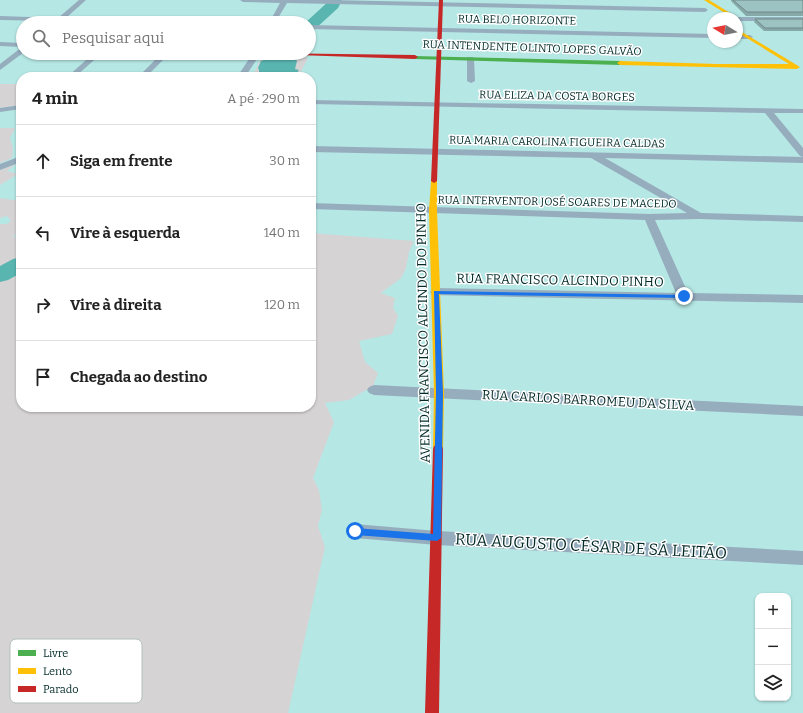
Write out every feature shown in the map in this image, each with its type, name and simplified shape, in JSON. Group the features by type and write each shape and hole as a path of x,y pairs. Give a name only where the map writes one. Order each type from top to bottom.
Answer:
{"street":[{"path":"64,16 83,0"},
{"path":"243,0 441,2 705,10"},
{"path":"690,0 708,12"},
{"path":"706,0 726,12"},
{"path":"276,16 285,1"},
{"name":"AVENIDA FRANCISCO ALCINDO DO PINHO","path":"432,713 439,393 433,211 441,2"},
{"path":"0,18 16,19"},
{"path":"743,19 803,19"},
{"path":"793,19 803,28"},
{"path":"743,25 777,55 799,69"},
{"name":"RUA BELO HORIZONTE","path":"316,27 707,36"},
{"path":"743,32 753,34"},
{"path":"743,36 753,34"},
{"path":"0,44 16,45"},
{"path":"777,55 794,54"},
{"path":"0,68 16,55"},
{"name":"RUA INTENDENTE OLINTO LOPES GALVÃO","path":"316,55 440,57 799,69"},
{"path":"470,59 471,81"},
{"path":"77,72 90,60"},
{"path":"147,72 159,60"},
{"path":"244,72 252,60"},
{"name":"RUA ELIZA DA COSTA BORGES","path":"316,102 803,111"},
{"path":"0,110 16,108"},
{"path":"768,111 803,154"},
{"name":"RUA MARIA CAROLINA FIGUEIRA CALDAS","path":"316,149 803,160"},
{"path":"593,155 699,216"},
{"path":"0,167 16,161"},
{"name":"RUA INTERVENTOR JOSÉ SOARES DE MACEDO","path":"316,206 649,217 699,216 803,219"},
{"path":"649,217 656,236 684,296"},
{"name":"RUA FRANCISCO ALCINDO PINHO","path":"436,292 803,299"},
{"name":"RUA CARLOS BARROMEU DA SILVA","path":"374,390 803,411"},
{"name":"RUA AUGUSTO CÉSAR DE SÁ LEITÃO","path":"355,531 437,538 803,558"}],"shaded area":[{"path":"260,60 307,60 301,72 255,72"},
{"path":"0,84 16,84 16,106 0,108"},
{"path":"0,128 15,128 10,138 13,148 12,158 0,163"},
{"path":"16,164 7,171 16,173 16,175 0,185 0,170"},
{"path":"0,198 16,200 16,235 12,237 16,237 16,259 0,266 0,224 7,224 11,221 7,216 0,218"},
{"path":"316,233 414,241 409,252 406,268 401,278 381,293 395,298 393,308 398,316 392,334 359,341 365,362 378,373 373,386 349,400 325,403 334,422 313,478 319,490 322,510 318,526 325,547 288,713 0,713 0,278 16,270 16,412 316,412"}],"water":[{"path":"296,60 295,69 299,70 298,72 259,72 258,68 261,61"}],"building":[{"path":"733,0 803,0 803,12 747,12"},
{"path":"755,19 803,19 803,28 765,28"}],"waterway":[{"path":"316,21 333,5 336,0"},
{"path":"0,275 16,267"}],"traffic: fast":[{"path":"415,57 620,63"}],"traffic: slow":[{"path":"706,0 726,12"},
{"path":"743,34 797,67"},
{"path":"620,63 717,66 795,66"},
{"path":"434,181 433,211 439,393 438,449"}],"traffic: jam":[{"path":"434,181 441,0"},
{"path":"316,54 415,57"},
{"path":"432,713 438,449"}],"route":[{"path":"355,531 437,538 439,393 436,292 684,296"}]}
